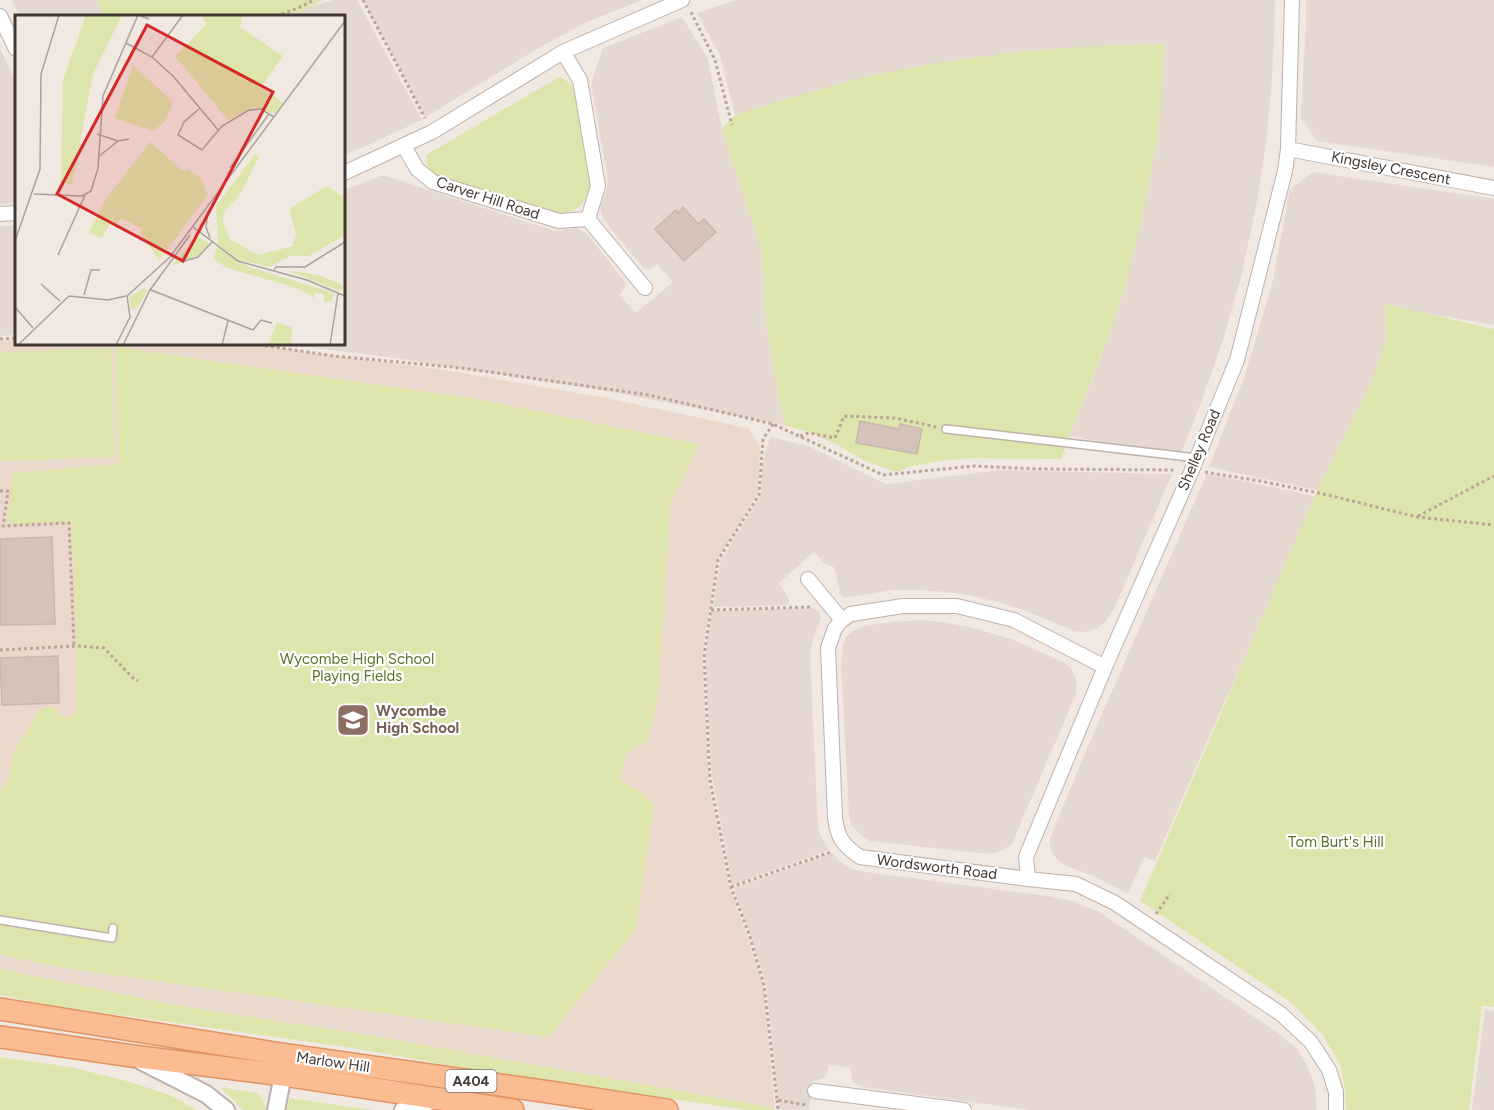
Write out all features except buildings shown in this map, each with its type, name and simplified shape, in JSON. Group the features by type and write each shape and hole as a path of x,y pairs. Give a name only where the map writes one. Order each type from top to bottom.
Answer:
{"main road":[{"name":"Marlow Hill","path":"0,1009 275,1053 667,1110"},
{"name":"Marlow Hill","path":"0,1037 283,1075 513,1110"}],"street":[{"name":"Shelley Road","path":"1028,879 1026,857 1237,360 1285,171 1288,149 1292,0"},
{"path":"345,173 432,132 563,52 686,5"},
{"path":"0,16 15,47"},
{"path":"563,52 580,80 598,186 588,219 645,288"},
{"name":"Carver Hill Road","path":"404,146 417,169 433,182 559,221 588,219"},
{"name":"Kingsley Crescent","path":"1288,149 1494,188"},
{"path":"808,579 842,620"},
{"path":"846,846 837,831 835,818 828,648 835,628 842,620 851,614 903,606 957,606 1014,620 1105,667"},
{"name":"Wordsworth Road","path":"846,846 860,857 1076,884 1115,903 1281,1014 1311,1041 1329,1070 1336,1092 1336,1110"},
{"path":"275,1053 283,1075 276,1110"},
{"path":"132,1056 206,1094 226,1110"},
{"path":"815,1091 964,1110"},
{"path":"403,1110 438,1099"}],"lane":[{"path":"946,429 1194,464"},
{"path":"0,920 112,938 113,928"}],"path":[{"path":"279,15 314,0"},
{"path":"363,0 432,132"},
{"path":"686,5 715,60 732,125"},
{"path":"0,339 15,338"},
{"path":"260,345 334,356 462,368 649,395 773,424 884,475 974,466 1037,469 1194,464 1417,517 1494,525"},
{"path":"799,436 809,433 835,438 844,416 895,418 946,429"},
{"path":"773,424 763,439 759,495 718,560 704,656 710,780 731,887 749,934 764,984 778,1110"},
{"path":"1417,517 1494,476"},
{"path":"0,491 8,491 3,526 69,524 74,646"},
{"path":"711,610 831,606"},
{"path":"0,650 74,646 104,648 138,681"},
{"path":"731,887 846,846"},
{"path":"1147,925 1170,894"},
{"path":"777,1100 786,1102"}],"shaded area":[{"path":"12,0 97,0 104,15 20,15"},
{"path":"333,0 357,0 422,120 345,156 345,15 286,15"},
{"path":"363,0 642,0 587,22 537,49 426,117"},
{"path":"737,0 1275,0 1271,93 1257,202 1241,277 1223,340 1180,456 1069,436 1100,360 1123,293 1156,143 1165,45 1068,48 946,62 864,78 735,115 720,56 697,13"},
{"path":"1306,0 1494,0 1494,167 1317,141 1301,118"},
{"path":"682,17 708,59 722,129 760,244 766,323 784,425 613,392 388,357 292,345 345,345 345,190 383,175 554,231 577,228 586,233 626,283 619,295 636,313 673,282 657,264 648,270 643,268 603,219 600,207 608,180 591,84 603,48"},
{"path":"0,48 15,80 15,203 0,204"},
{"path":"1313,172 1494,199 1494,325 1388,307 1388,343 1376,378 1321,491 1209,467 1244,378 1272,285 1290,189"},
{"path":"0,226 15,226 15,335 0,336"},
{"name":"Wycombe High School Playing Fields","path":"15,340 15,345 261,346 438,369 596,396 748,428 760,446 758,493 717,560 702,655 709,785 729,886 763,984 775,1108 519,1065 368,1035 176,1005 0,969 0,341"},
{"path":"770,437 808,446 886,484 999,470 1172,474 1115,607 1106,621 1098,628 1087,632 1074,631 998,602 946,592 893,590 844,598 841,596 834,567 825,564 814,552 779,583 788,597 789,605 713,607 720,562 761,495 762,466"},
{"path":"1207,473 1318,497 1155,861 1144,857 1128,894 1059,861 1050,847 1050,838"},
{"path":"813,608 819,611 821,619 813,639 810,655 818,828 829,850 732,885 712,775 705,656 712,611"},
{"path":"920,620 970,627 1011,639 1065,663 1075,676 1076,694 1017,832 1011,845 999,852 988,854 870,841 851,825 841,664 843,645 847,636 863,626"},
{"path":"832,853 850,868 859,871 1047,896 1072,901 1099,912 1278,1033 1297,1049 1314,1083 1317,1110 1031,1110 861,1087 853,1082 851,1068 829,1065 827,1074 823,1078 813,1081 809,1110 779,1109 766,984 734,888"},
{"path":"1485,1009 1494,1011 1494,1110 1472,1110"}],"green space":[{"path":"97,0 323,0 290,15 104,15"},
{"path":"1165,44 1156,145 1133,256 1109,334 1061,459 945,460 912,466 896,472 865,461 812,433 784,425 766,323 760,244 722,129 735,115 862,78 937,63 1050,49"},
{"path":"559,77 577,92 594,182 589,194 577,208 558,215 437,176 428,167 426,155"},
{"name":"Tom Burt's Hill","path":"1385,304 1494,329 1494,1007 1482,1006 1469,1110 1346,1110 1340,1065 1323,1035 1292,1003 1140,901 1318,489 1371,383 1386,340"},
{"name":"Wycombe High School Playing Fields","path":"115,347 476,399 699,444 670,504 658,698 647,741 626,754 620,780 641,792 654,805 636,929 549,1037 59,967 0,955 0,792 9,777 13,753 41,708 55,707 60,715 69,718 76,712 72,523 8,524 12,473 119,464"},
{"path":"111,348 115,457 0,461 0,352"},
{"path":"0,969 176,1005 368,1035 775,1108 774,1110 747,1110 475,1070 353,1048 49,1005 0,995"},
{"path":"0,1057 70,1067 130,1082 170,1095 196,1110 0,1110"},
{"path":"219,1087 258,1093 266,1110 243,1110"},
{"path":"289,1098 373,1110 286,1110"}],"place":[{"name":"Wycombe High School","path":"353,720"}]}
